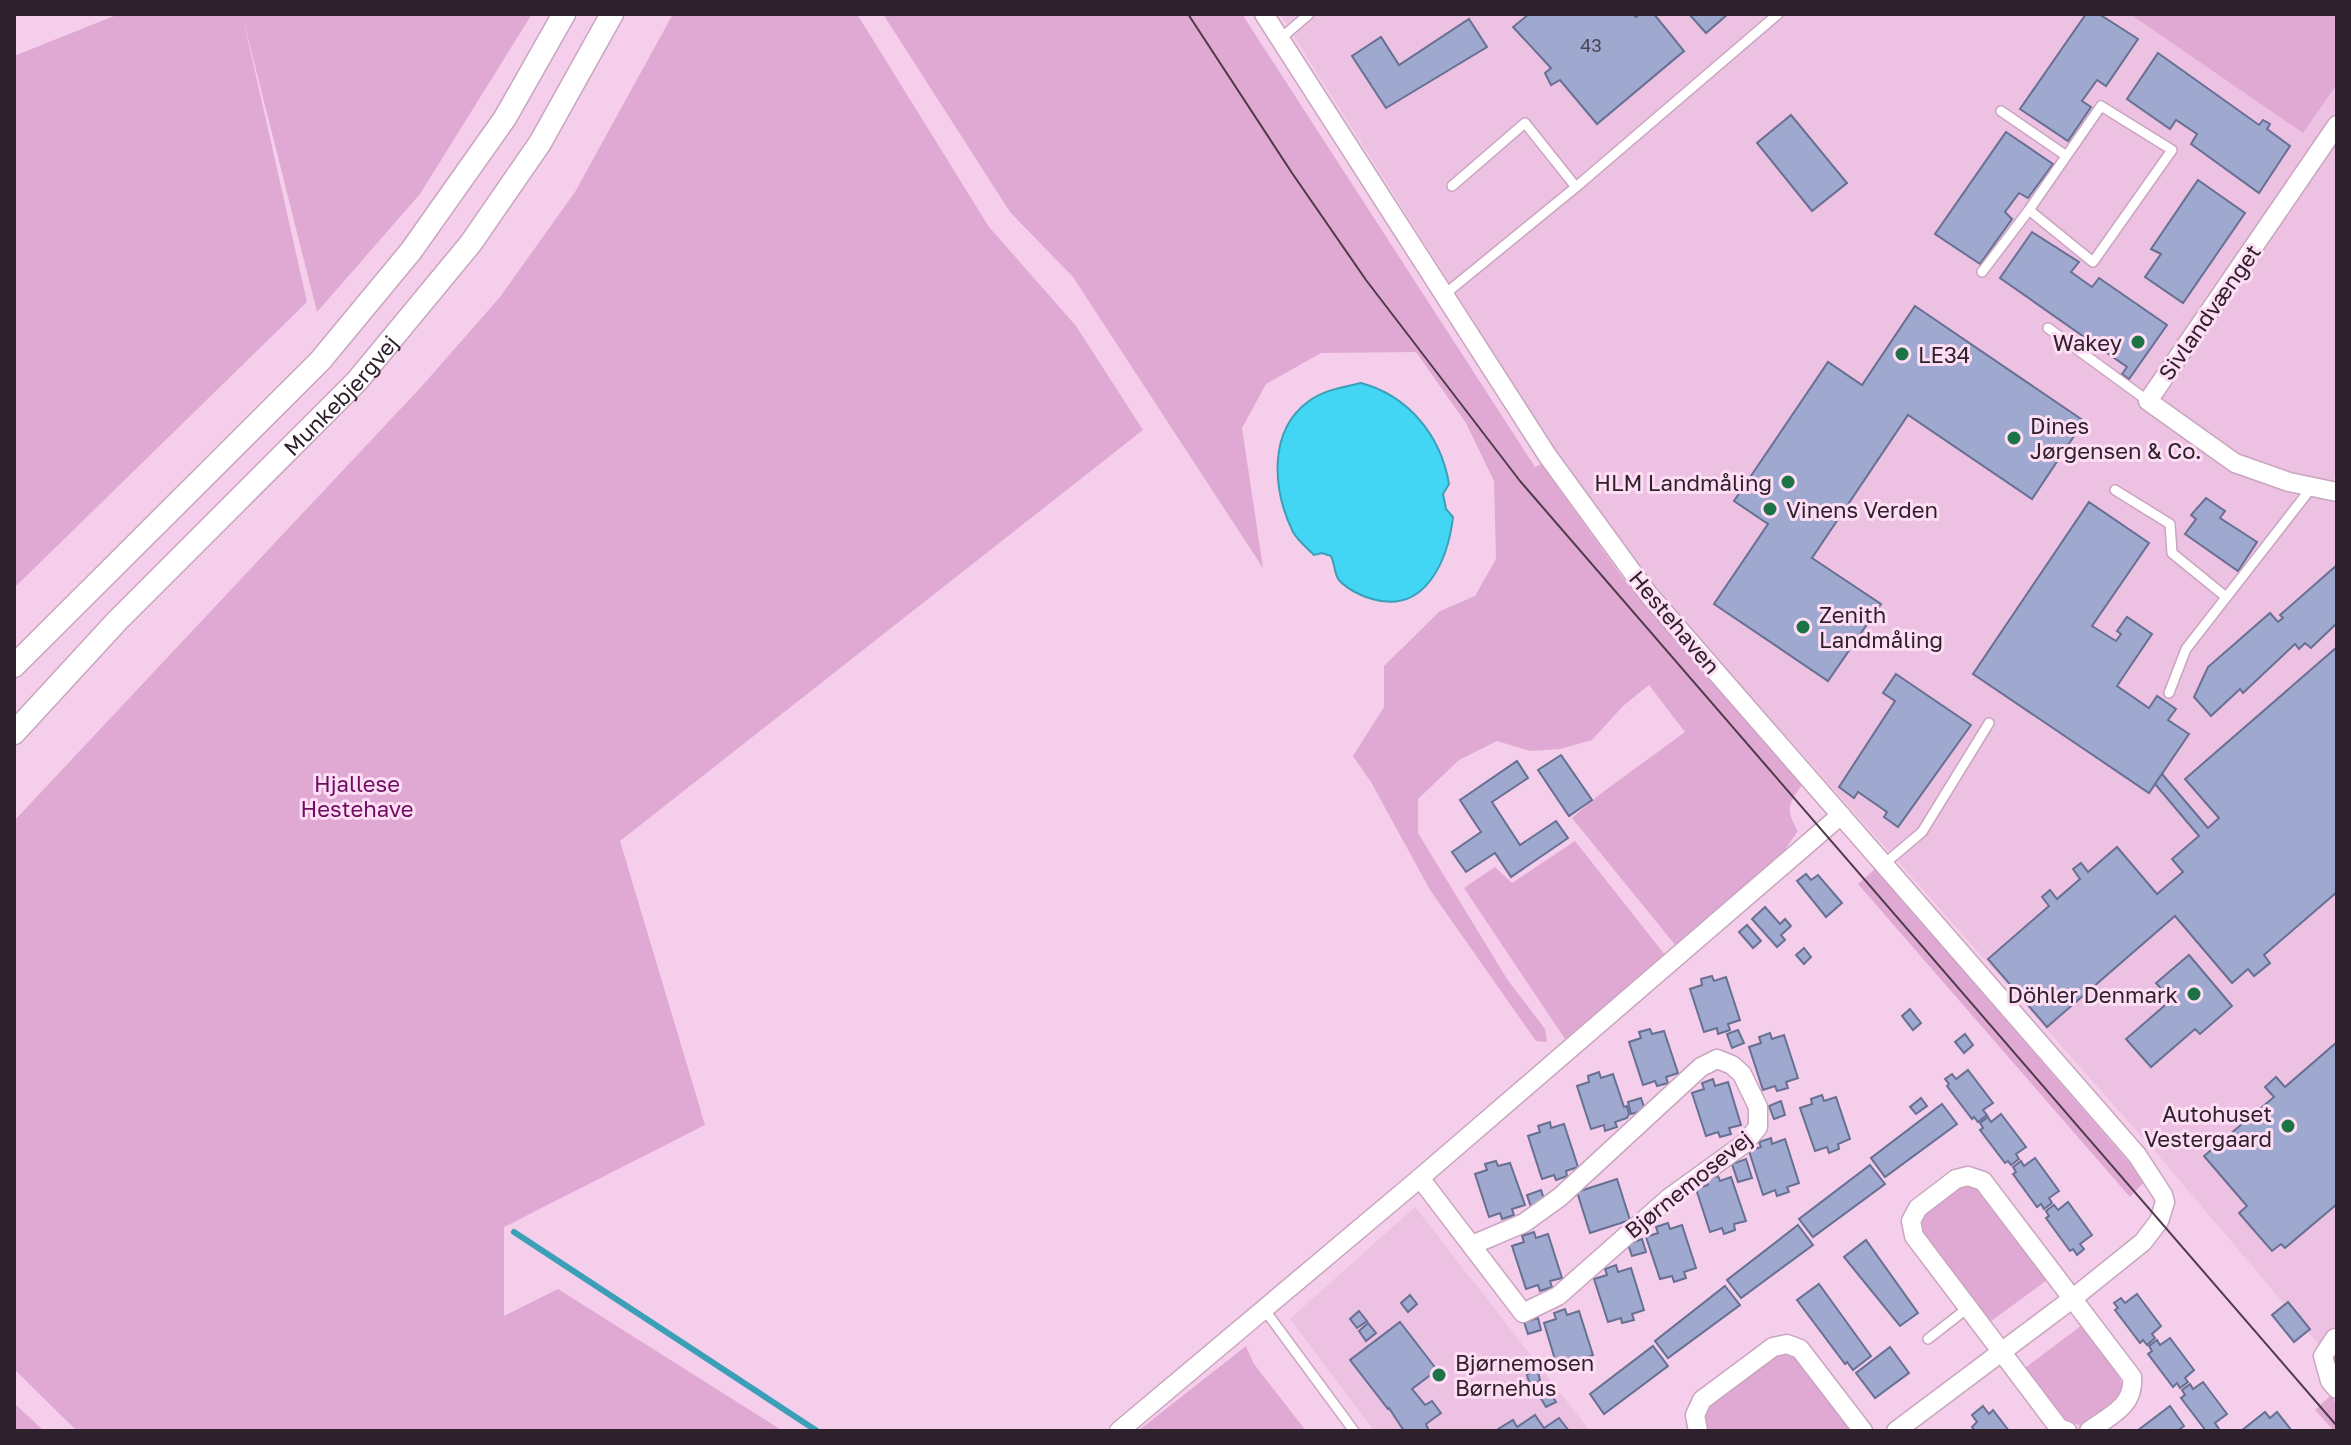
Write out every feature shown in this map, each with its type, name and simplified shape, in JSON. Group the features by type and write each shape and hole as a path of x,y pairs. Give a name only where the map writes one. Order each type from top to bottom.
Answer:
{"street":[{"name":"Munkebjergvej","path":"14,666 320,361 411,251 496,130 564,14"},
{"name":"Munkebjergvej","path":"14,733 117,621 367,369 471,243 523,168 612,14"},
{"name":"Hestehaven","path":"1264,14 1547,455 1649,595 2137,1155 2163,1195 2165,1202 2159,1221 2143,1242 1896,1431"},
{"name":"Sivlandvænget","path":"2337,125 2148,401 2235,463 2289,482 2337,492"},
{"path":"1119,1431 1420,1178 1841,815"},
{"name":"Bjørnemosevej","path":"1420,1178 1523,1313 1558,1296 1669,1198 1745,1143 1758,1127 1758,1107 1742,1074 1732,1065 1717,1059 1701,1067 1560,1197 1524,1223 1472,1245"},
{"path":"2067,1431 2059,1428 1914,1236 1911,1221 1918,1208 1956,1179 1968,1176 1983,1181 2132,1377 2133,1389 2128,1403 2089,1431"},
{"path":"2335,1338 2323,1356 2330,1381 2337,1389"},
{"path":"1698,1431 1695,1415 1702,1400 1773,1347 1787,1344 1800,1349 1863,1431"}],"lane":[{"path":"1280,39 1309,14"},
{"path":"1445,294 1576,187 1778,14"},
{"path":"1982,272 2101,106 2172,150 2093,262 2029,210"},
{"path":"2001,111 2065,155"},
{"path":"1452,186 1525,123 1576,187"},
{"path":"2048,328 2148,401"},
{"path":"2169,693 2186,649 2312,487"},
{"path":"2115,490 2170,524 2172,553 2226,597"},
{"path":"1884,864 1922,832 1989,723"},
{"path":"1928,1339 1969,1307"},
{"path":"1264,1309 1354,1431"}],"shaded area":[{"path":"1280,14 2337,14 2337,1366 2158,1155 1674,609 1636,561 1553,447"},
{"name":"Bjørnemosen Børnehus","path":"1415,1207 1590,1431 1374,1431 1290,1319"}],"green space":[{"path":"119,14 532,14 420,194 317,312 243,18 307,302 14,588 14,56"},
{"name":"Hjallese Hestehave","path":"673,14 857,14 989,227 1076,326 1143,430 620,841 705,1125 504,1227 504,1316 558,1289 783,1431 77,1431 14,1369 14,821 422,386 500,297 575,192"},
{"path":"883,14 1242,14 1535,467 1541,464 1622,577 1802,785 1790,807 1798,831 1784,851 1676,946 1572,818 1685,732 1649,685 1623,706 1592,740 1560,749 1530,751 1497,741 1459,760 1418,799 1418,833 1507,979 1545,1029 1547,1042 1536,1041 1430,890 1371,782 1353,756 1384,707 1384,666 1440,611 1475,596 1496,559 1494,481 1466,423 1416,352 1321,353 1266,384 1242,428 1263,568 1073,277 1010,212"},
{"path":"2130,14 2337,14 2337,84 2303,133"},
{"path":"1575,841 1665,955 1565,1039 1464,888 1495,867 1512,883"},
{"path":"1875,869 2145,1181 2130,1197 1858,884"},
{"path":"1962,1186 1979,1189 2047,1280 1990,1322 1921,1229 1924,1214"},
{"path":"2082,1325 2116,1369 2122,1388 2121,1396 2081,1425 2065,1422 2025,1368"},
{"path":"1246,1346 1254,1364 1306,1431 1138,1431"},
{"path":"1778,1354 1796,1357 1851,1431 1710,1431 1705,1425 1707,1408"},
{"path":"2330,1396 2337,1404 2337,1431 2315,1410"},
{"path":"14,1403 44,1431 14,1431"}],"water":[{"path":"1361,383 1394,398 1420,420 1439,450 1449,484 1443,494 1446,509 1453,517 1439,566 1420,591 1407,599 1391,602 1368,598 1350,589 1337,578 1331,556 1322,553 1314,555 1300,541 1286,516 1278,480 1280,445 1295,414 1321,394"}],"building":[{"path":"1529,14 1633,14 1636,17 1654,14 1684,51 1597,124 1560,80 1551,85 1545,73 1551,68 1513,27"},
{"path":"1689,14 1728,14 1706,33"},
{"path":"2086,14 2099,14 2138,39 2106,86 2097,80 2082,101 2091,107 2068,141 2020,109"},
{"path":"1469,19 1487,47 1386,108 1352,56 1381,37 1399,65"},
{"path":"2158,53 2259,125 2263,120 2270,124 2267,129 2290,146 2259,193 2191,144 2197,134 2176,120 2170,129 2127,99"},
{"path":"1791,115 1847,183 1812,211 1757,143"},
{"path":"2006,132 2053,164 2028,198 2019,193 2005,212 2012,219 1980,264 1935,234"},
{"path":"2198,180 2245,213 2183,303 2145,277 2161,254 2151,249"},
{"path":"2032,232 2079,262 2071,272 2092,287 2099,278 2167,325 2129,379 2122,374 2127,367 2000,278"},
{"path":"1915,306 2084,421 2032,499 1908,415 1812,558 1881,604 1828,681 1714,604 1768,524 1734,501 1828,362 1862,385"},
{"path":"2206,498 2225,511 2220,518 2257,542 2238,571 2185,534 2196,519 2191,515"},
{"path":"2089,502 2149,543 2092,626 2116,641 2121,634 2117,631 2127,617 2152,634 2117,686 2149,708 2157,696 2176,709 2168,720 2189,734 2149,793 1973,674"},
{"path":"2337,565 2337,623 2311,648 2305,643 2299,649 2295,644 2243,693 2240,689 2211,716 2194,697 2208,667 2270,613 2278,622 2283,618 2280,615"},
{"path":"2337,647 2337,892 2264,955 2270,963 2254,976 2248,969 2232,983 2175,916 2047,1027 1988,959 2049,906 2042,897 2050,890 2057,899 2080,879 2073,869 2081,863 2088,872 2117,847 2157,894 2183,872 2172,859 2199,836 2155,784 2162,774 2208,828 2219,818 2185,779"},
{"path":"1896,674 1971,725 1898,827 1884,817 1887,812 1858,792 1854,798 1839,787 1895,701 1883,693"},
{"path":"1561,755 1592,800 1569,816 1538,770"},
{"path":"1517,761 1528,778 1492,802 1520,845 1556,821 1568,838 1511,877 1495,853 1466,872 1452,852 1481,832 1460,800"},
{"path":"1806,874 1811,880 1818,875 1842,903 1826,917 1797,881"},
{"path":"1765,907 1780,924 1785,919 1791,926 1781,935 1785,940 1777,947 1752,919"},
{"path":"1747,925 1761,941 1753,948 1739,932"},
{"path":"1804,948 1811,957 1804,964 1796,955"},
{"path":"2189,955 2232,1006 2200,1034 2195,1029 2151,1067 2126,1039 2171,1000 2156,983"},
{"path":"1712,976 1714,981 1726,977 1740,1020 1728,1024 1730,1030 1718,1034 1717,1028 1704,1032 1690,989 1702,985 1701,979"},
{"path":"1910,1009 1921,1023 1913,1030 1902,1016"},
{"path":"1650,1029 1652,1034 1664,1031 1678,1073 1666,1077 1668,1083 1657,1086 1655,1081 1643,1085 1629,1042 1641,1038 1639,1032"},
{"path":"1738,1030 1744,1043 1732,1048 1727,1034"},
{"path":"1770,1033 1772,1039 1784,1035 1798,1078 1786,1082 1788,1088 1777,1091 1775,1086 1763,1090 1749,1047 1761,1043 1759,1037"},
{"path":"1965,1034 1973,1045 1964,1053 1955,1042"},
{"name":"Autohuset Vestergaard","path":"2337,1042 2337,1204 2285,1248 2281,1244 2272,1251 2239,1213 2247,1206 2204,1156 2274,1097 2265,1087 2276,1077 2285,1087"},
{"path":"1968,1070 1993,1103 1983,1110 1987,1115 1978,1122 1974,1117 1972,1119 1945,1079 1952,1074 1956,1079"},
{"path":"1599,1072 1601,1078 1613,1074 1629,1114 1627,1118 1615,1122 1617,1127 1605,1131 1604,1125 1591,1129 1577,1086 1589,1082 1588,1076"},
{"path":"1713,1079 1715,1086 1728,1082 1741,1125 1729,1128 1731,1134 1720,1137 1718,1132 1706,1136 1692,1093 1704,1089 1702,1083"},
{"path":"1822,1095 1824,1101 1836,1097 1850,1139 1838,1144 1839,1149 1829,1153 1827,1147 1815,1151 1800,1108 1812,1104 1811,1099"},
{"path":"1641,1098 1645,1110 1631,1114 1628,1102"},
{"path":"1921,1098 1927,1106 1916,1114 1910,1107"},
{"path":"1781,1101 1785,1115 1774,1119 1769,1106"},
{"path":"1942,1104 1957,1124 1885,1177 1871,1158"},
{"path":"2001,1114 2026,1147 2016,1154 2019,1159 2011,1165 2008,1161 2005,1163 1980,1130 1983,1128 1980,1123 1988,1117 1991,1122"},
{"path":"1550,1122 1551,1128 1564,1124 1578,1167 1566,1171 1567,1176 1556,1180 1554,1175 1542,1179 1528,1136 1540,1132 1538,1126"},
{"path":"1771,1138 1772,1144 1785,1139 1799,1183 1787,1187 1789,1192 1777,1196 1775,1190 1763,1195 1749,1151 1761,1147 1759,1142"},
{"path":"2035,1158 2059,1191 2049,1198 2052,1203 2044,1209 2041,1204 2037,1207 2013,1174 2016,1172 2013,1167 2021,1161 2024,1166"},
{"path":"1746,1159 1752,1178 1738,1182 1732,1164"},
{"path":"1496,1161 1498,1166 1510,1163 1525,1205 1512,1209 1514,1215 1502,1219 1500,1213 1489,1217 1475,1174 1487,1170 1485,1164"},
{"path":"1870,1165 1885,1184 1813,1237 1799,1219"},
{"path":"1718,1176 1720,1181 1731,1177 1746,1221 1734,1224 1735,1230 1724,1234 1722,1228 1710,1232 1696,1189 1708,1185 1706,1180"},
{"path":"1617,1179 1630,1220 1590,1233 1577,1192"},
{"path":"1541,1190 1545,1202 1531,1207 1527,1195"},
{"path":"2068,1202 2092,1235 2080,1244 2084,1249 2077,1255 2073,1249 2070,1251 2046,1218 2049,1216 2046,1211 2054,1205 2058,1210"},
{"path":"1668,1223 1670,1229 1682,1225 1696,1268 1684,1272 1686,1278 1674,1282 1672,1276 1660,1279 1646,1237 1658,1233 1656,1227"},
{"path":"1798,1225 1813,1245 1741,1298 1727,1280"},
{"path":"1534,1232 1536,1238 1548,1234 1562,1278 1550,1281 1552,1287 1540,1291 1538,1285 1526,1289 1512,1246 1524,1242 1522,1236"},
{"path":"1642,1239 1646,1252 1632,1256 1628,1244"},
{"path":"1866,1240 1918,1313 1900,1326 1844,1257"},
{"path":"1616,1265 1618,1272 1631,1268 1644,1310 1632,1314 1634,1320 1622,1323 1621,1318 1608,1322 1594,1279 1607,1275 1605,1269"},
{"path":"1819,1284 1871,1356 1853,1370 1847,1362 1845,1364 1797,1300"},
{"path":"1725,1286 1740,1305 1668,1358 1655,1341"},
{"path":"2137,1294 2161,1326 2152,1334 2155,1338 2147,1345 2143,1340 2140,1343 2115,1310 2118,1308 2114,1303 2121,1298 2125,1303"},
{"path":"1410,1295 1417,1304 1408,1312 1401,1303"},
{"path":"2288,1302 2310,1329 2294,1342 2272,1315"},
{"path":"1565,1309 1567,1315 1579,1311 1593,1355 1581,1359 1583,1364 1572,1367 1570,1362 1557,1366 1544,1323 1556,1319 1554,1313"},
{"path":"1359,1311 1367,1321 1357,1328 1350,1319"},
{"path":"1538,1318 1541,1330 1528,1334 1524,1322"},
{"path":"1400,1322 1437,1370 1412,1389 1425,1405 1432,1401 1441,1413 1426,1424 1429,1431 1404,1431 1350,1360"},
{"path":"1368,1323 1376,1333 1366,1341 1359,1331"},
{"path":"2170,1338 2194,1370 2185,1378 2188,1382 2180,1388 2177,1383 2173,1387 2148,1354 2152,1351 2149,1346 2157,1340 2160,1345"},
{"path":"1653,1346 1668,1366 1604,1414 1590,1394"},
{"path":"1890,1347 1909,1373 1875,1398 1856,1373"},
{"path":"1531,1371 1538,1372 1540,1380 1535,1384 1529,1382 1527,1375"},
{"path":"2203,1382 2227,1414 2215,1423 2219,1429 2216,1431 2206,1431 2181,1398 2185,1395 2182,1390 2190,1384 2193,1389"},
{"path":"1546,1386 1556,1402 1546,1407 1537,1392"},
{"path":"1983,1406 1989,1414 1993,1410 2009,1431 1975,1431 1972,1427 1977,1422 1972,1415"},
{"path":"2170,1406 2184,1426 2177,1431 2137,1431"},
{"path":"2265,1412 2270,1418 2277,1412 2292,1431 2241,1431"},
{"path":"1535,1415 1544,1428 1559,1418 1569,1431 1495,1431 1513,1420 1517,1427"}],"waterway":[{"path":"514,1232 817,1431"}],"tram line":[{"path":"1188,14 1366,280 1520,481 2337,1426"}],"place":[{"name":"Wakey","path":"2138,342"},
{"name":"LE34","path":"1902,354"},
{"name":"Dines Jørgensen & Co.","path":"2014,438"},
{"name":"HLM Landmåling","path":"1788,482"},
{"name":"Vinens Verden","path":"1770,509"},
{"name":"Zenith Landmåling","path":"1803,627"},
{"name":"Döhler Denmark","path":"2194,994"},
{"name":"Autohuset Vestergaard","path":"2288,1126"},
{"name":"Bjørnemosen Børnehus","path":"1439,1375"}]}
